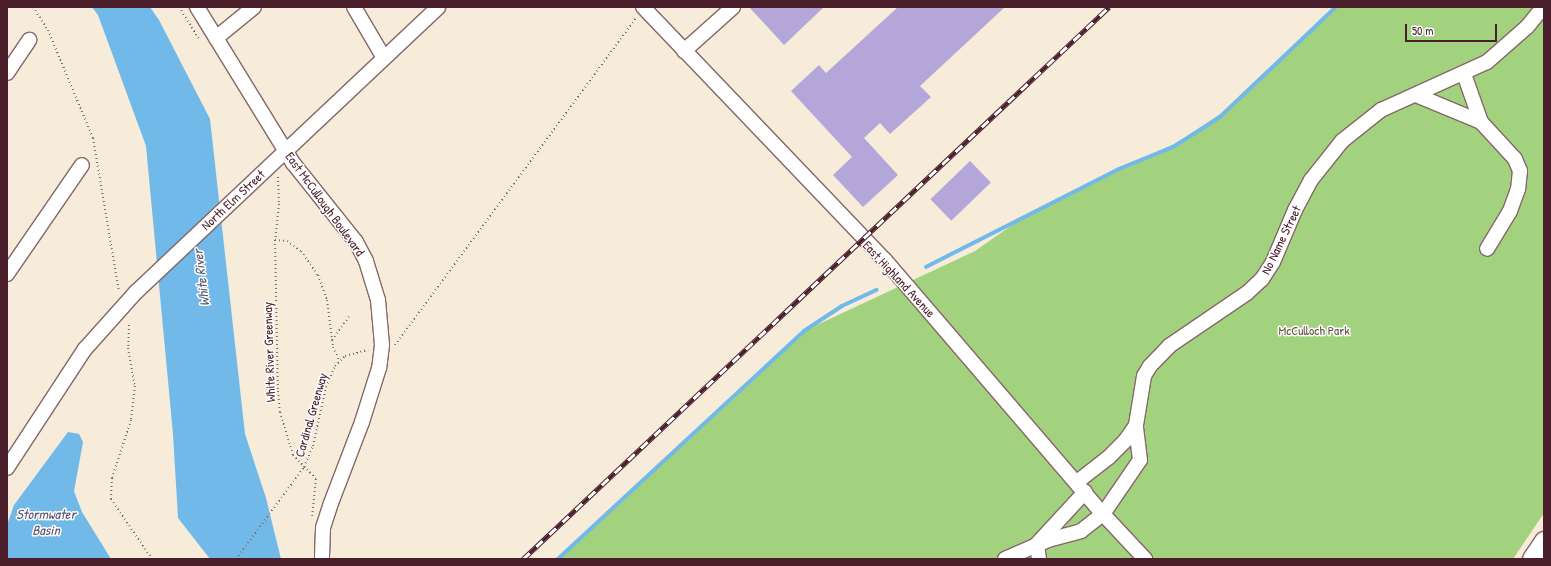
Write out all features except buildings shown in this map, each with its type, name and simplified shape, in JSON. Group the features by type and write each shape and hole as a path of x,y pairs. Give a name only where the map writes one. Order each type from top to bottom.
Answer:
{"main road":[{"path":"1532,559 1544,541"}],"street":[{"name":"East McCullough Boulevard","path":"197,7 302,175 342,222 366,261 378,300 382,348 372,392 323,528 322,559"},
{"path":"216,38 254,7"},
{"path":"354,7 384,58"},
{"name":"North Elm Street","path":"9,461 86,349 136,292 438,7"},
{"name":"East Highland Avenue","path":"643,7 885,260 1103,514 1145,559"},
{"path":"684,51 733,7"},
{"name":"No Name Street","path":"1004,559 1037,544 1081,531 1103,514 1140,460 1136,425 1144,376 1150,366 1169,346 1248,293 1262,279 1273,262 1298,204 1327,157 1370,117 1464,74 1500,52 1542,7"},
{"path":"7,72 29,40"},
{"path":"1464,74 1480,122"},
{"path":"1416,95 1480,122 1515,159 1520,171 1518,189 1510,211 1487,249"},
{"path":"7,274 82,165"},
{"path":"1040,559 1037,544 1081,487 1112,454 1136,425"}],"path":[{"path":"33,7 48,30 93,138 119,295"},
{"name":"Cardinal Greenway","path":"236,559 304,467 313,446 326,387 339,360 352,352 382,348 398,342 643,7"},
{"name":"White River Greenway","path":"279,181 275,240 276,370 280,412 293,455 314,476 316,484 312,517"},
{"path":"275,240 287,241 301,252 318,274 327,300 332,340 339,360"},
{"path":"332,340 349,317"},
{"path":"129,326 128,348 135,386 131,420 112,478 111,499 152,559"}],"green space":[{"name":"McCulloch Park","path":"1336,7 1544,7 1544,513 1513,559 558,559 804,331 975,251 1018,221 1108,174 1190,137 1220,117"}],"water":[{"name":"White River","path":"92,7 150,7 159,20 210,119 245,434 266,498 281,559 210,559 178,518 173,434 146,146 98,15"},
{"name":"Stormwater Basin","path":"68,432 79,434 83,442 74,491 82,512 111,559 7,559 7,525 14,505"}],"waterway":[{"path":"926,267 1119,169 1173,147 1189,137 1220,117 1336,7"},
{"path":"558,559 804,331 842,306 876,290"}],"railway":[{"path":"523,559 1109,7"}]}
